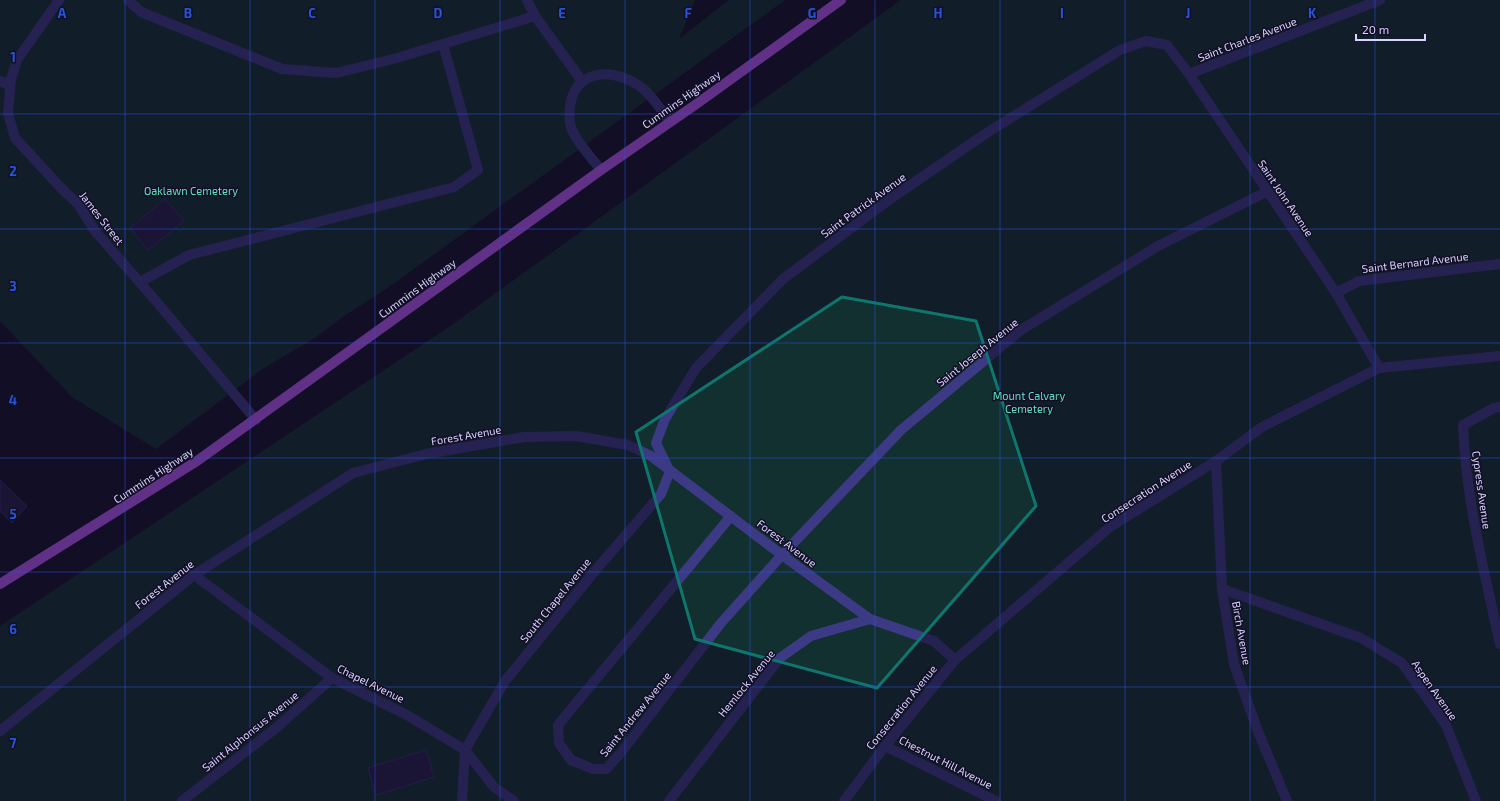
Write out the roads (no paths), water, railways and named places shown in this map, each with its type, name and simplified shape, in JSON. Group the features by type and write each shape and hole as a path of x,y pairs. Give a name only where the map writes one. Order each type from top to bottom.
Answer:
{"main road":[{"name":"Cummins Highway","path":"0,584 197,462 601,170 841,0"}],"street":[{"name":"James Street","path":"59,0 17,60 10,85 8,113 15,138 61,188 78,204 95,231 256,420"},
{"path":"128,0 141,12 282,69 336,73 443,44 535,16"},
{"path":"527,0 535,16 582,81"},
{"name":"Saint Charles Avenue","path":"1189,74 1380,0"},
{"name":"Saint Patrick Avenue","path":"670,471 656,442 665,419 696,368 783,279 893,198 985,134 1120,50 1146,41 1167,45"},
{"path":"140,282 189,255 454,187 478,170 443,44"},
{"name":"Saint John Avenue","path":"1167,45 1189,74 1266,192 1336,294 1379,368"},
{"path":"601,170 572,130 569,114 572,94 582,81 597,74 616,76 635,82 654,100 670,122"},
{"path":"0,81 10,85"},
{"name":"Saint Joseph Avenue","path":"782,555 900,430 1021,330 1158,246 1266,192"},
{"name":"Saint Bernard Avenue","path":"1336,294 1359,281 1500,264"},
{"name":"Consecration Avenue","path":"844,801 885,746 955,660 1110,528 1216,461 1262,427 1379,368 1500,356"},
{"name":"Cypress Avenue","path":"1500,407 1494,408 1463,426 1465,463 1473,520 1500,644"},
{"name":"Forest Avenue","path":"0,731 194,575 353,472 426,454 524,437 576,436 628,445 651,456 782,555 870,619 934,641 955,660"},
{"name":"Birch Avenue","path":"1216,461 1222,589 1234,664 1257,729 1287,801"},
{"name":"South Chapel Avenue","path":"466,750 505,681 594,572 661,494 670,471"},
{"name":"Saint Andrew Avenue","path":"731,516 558,725 559,743 571,760 593,769 606,769 619,755 721,623 782,555"},
{"name":"Chapel Avenue","path":"194,575 332,678 407,715 466,750 494,787 514,801"},
{"name":"Aspen Avenue","path":"1222,589 1361,638 1402,663 1446,725 1476,801"},
{"name":"Hemlock Avenue","path":"668,801 780,658 811,636 870,619"},
{"name":"Saint Alphonsus Avenue","path":"182,801 276,728 332,678"},
{"name":"Chestnut Hill Avenue","path":"885,746 996,801"},
{"path":"462,801 466,750"}],"park label":[{"name":"Oaklawn Cemetery","path":"191,190"},
{"name":"Mount Calvary Cemetery","path":"1029,401"}]}
